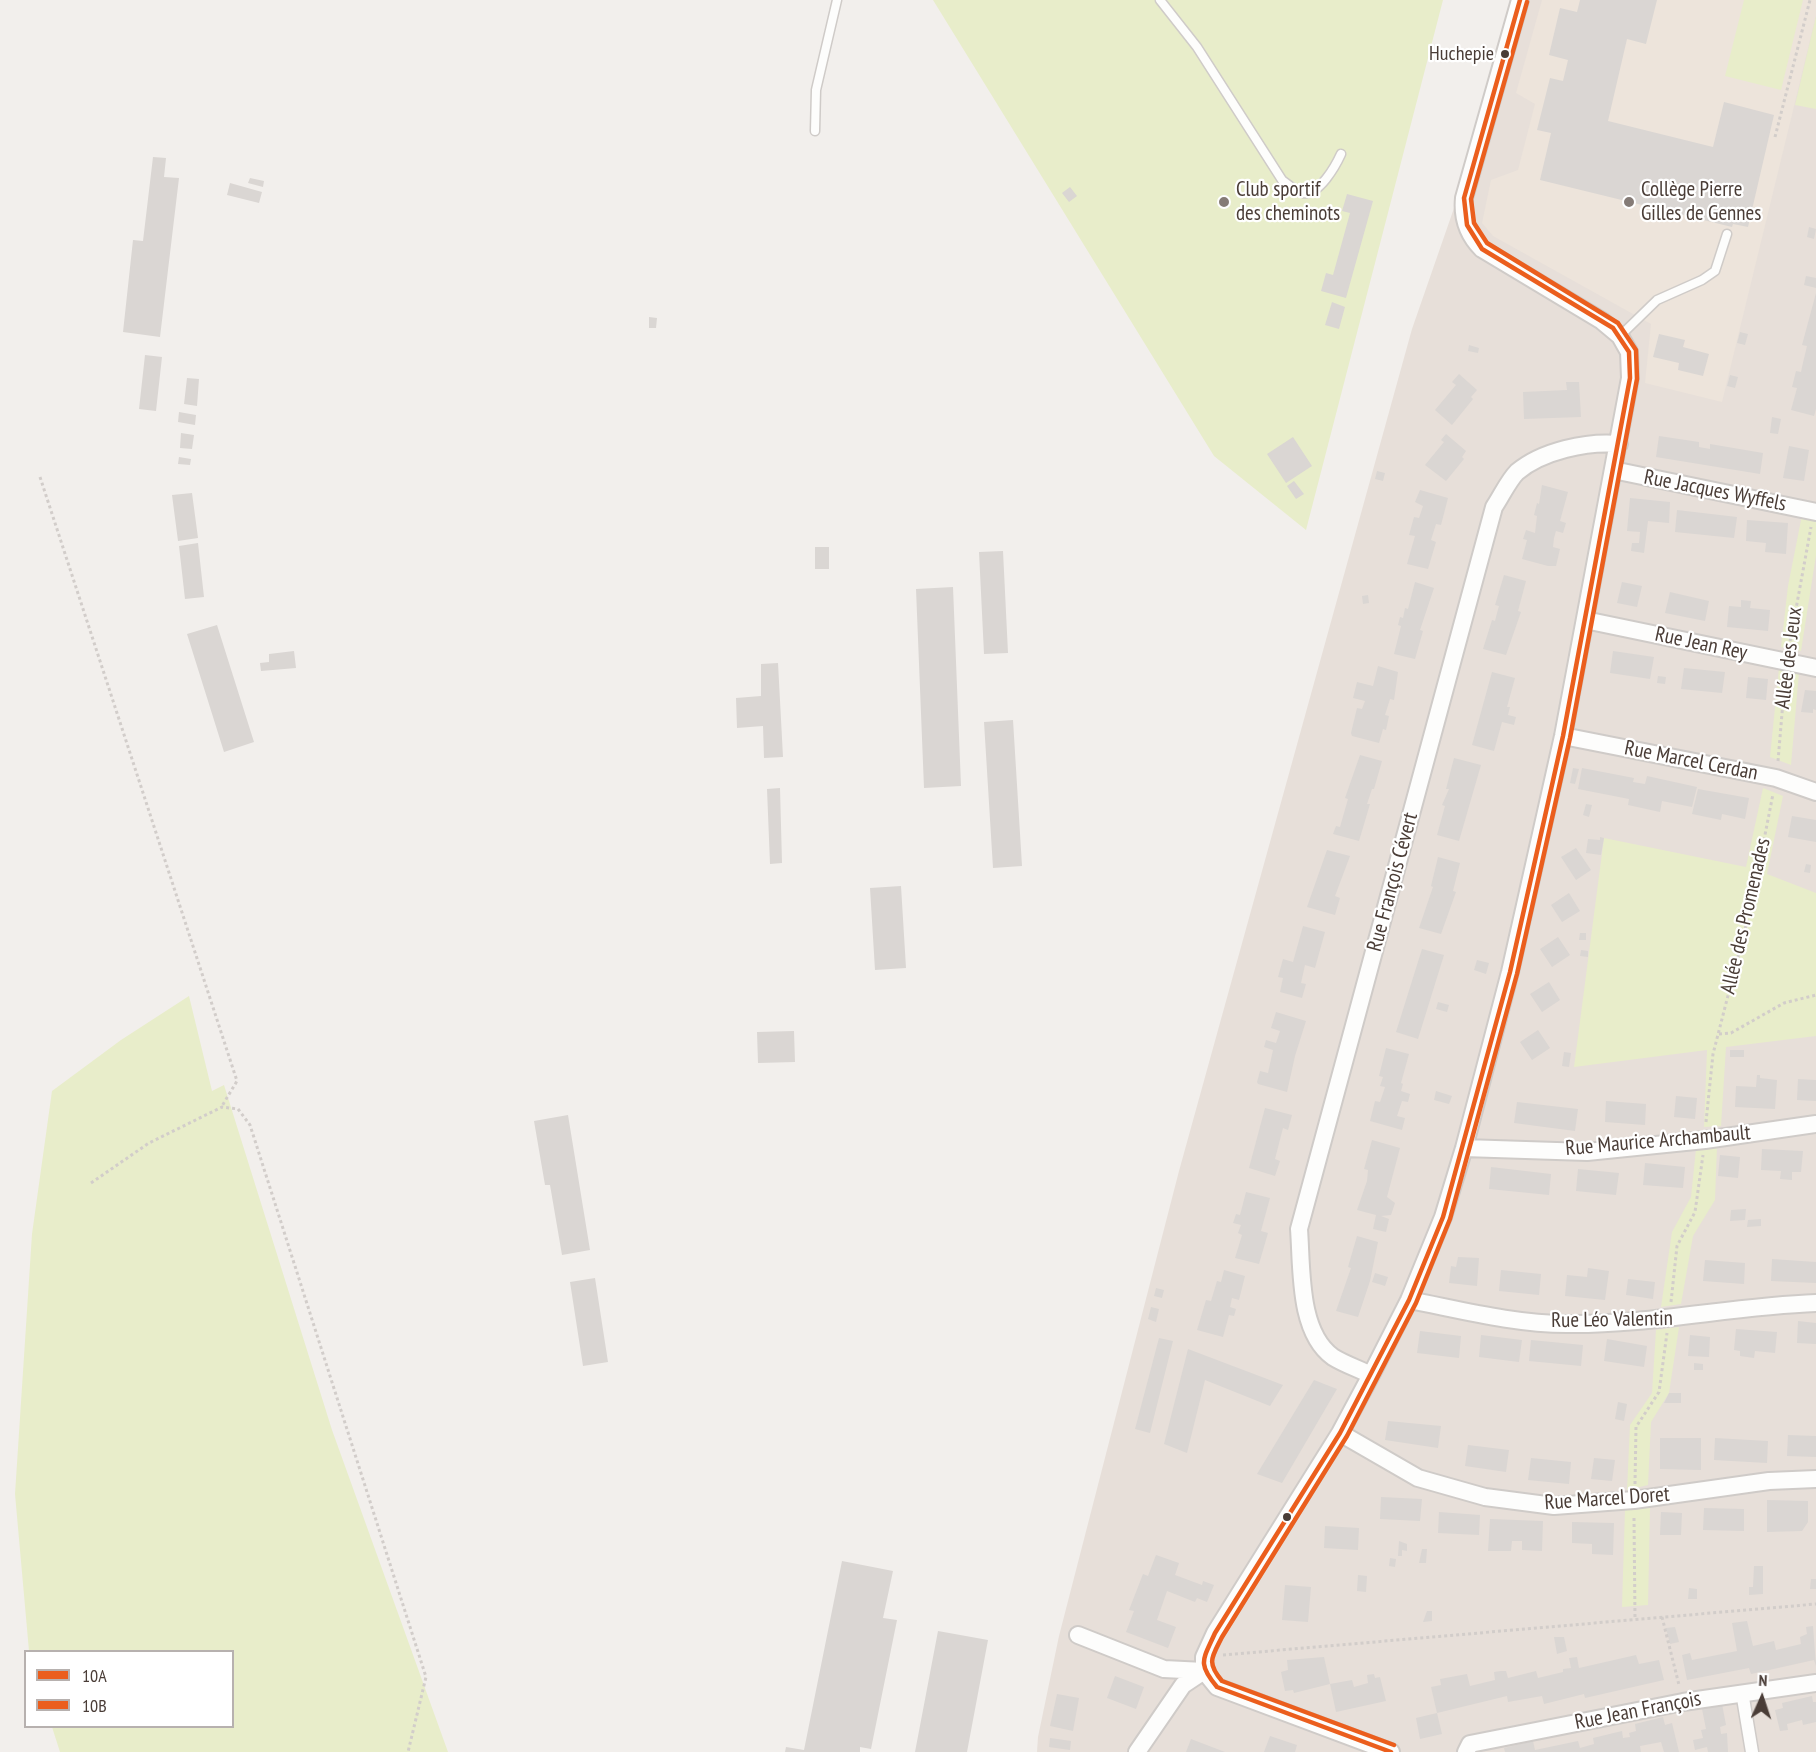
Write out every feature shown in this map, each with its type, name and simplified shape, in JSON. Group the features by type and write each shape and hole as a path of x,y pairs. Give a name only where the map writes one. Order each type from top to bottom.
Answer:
{"street":[{"path":"1137,1752 1183,1685 1204,1664 1215,1633 1340,1433 1409,1300 1443,1217 1464,1148 1510,972 1563,736 1619,444 1630,378 1629,352 1620,336 1602,321 1482,249 1474,241 1465,222 1464,198 1520,0"},
{"name":"Rue François Cévert","path":"1371,1375 1332,1356 1310,1327 1303,1288 1299,1229 1494,507 1517,472 1559,450 1605,443 1619,444"},
{"name":"Rue Jacques Wyffels","path":"1614,470 1815,511"},
{"name":"Rue Jean Rey","path":"1585,620 1816,668"},
{"name":"Rue Marcel Cerdan","path":"1563,736 1776,778 1816,792"},
{"name":"Rue Maurice Archambault","path":"1464,1148 1587,1152 1705,1140 1816,1124"},
{"name":"Rue Léo Valentin","path":"1409,1300 1480,1314 1565,1324 1669,1319 1816,1303"},
{"name":"Rue Marcel Doret","path":"1340,1433 1418,1478 1485,1497 1554,1506 1634,1500 1769,1480 1816,1479"},
{"path":"1078,1635 1164,1669 1204,1664"},
{"path":"1204,1664 1217,1687 1391,1752"},
{"name":"Rue Jean François","path":"1466,1752 1470,1744 1683,1702 1816,1683"},
{"path":"1742,1692 1752,1752"}],"lane":[{"path":"815,131 816,90 837,0"},
{"path":"1160,0 1197,47 1282,180 1302,193 1310,193 1333,173 1341,154"},
{"path":"1620,336 1657,300 1702,280 1715,271 1727,234"}],"path":[{"path":"1775,137 1810,0"},
{"path":"40,477 237,1081 222,1107"},
{"name":"Allée des Jeux","path":"1776,778 1786,662 1797,590 1815,511"},
{"name":"Allée des Promenades","path":"1713,1054 1751,906 1776,778"},
{"path":"1718,1034 1731,1033 1784,1003 1816,995"},
{"path":"91,1182 149,1143 222,1107 238,1108 250,1125 426,1677 408,1752"},
{"path":"1204,1664 1662,1617 1816,1604"},
{"path":"1662,1617 1683,1702"}],"shaded area":[{"path":"1511,0 1816,0 1816,1752 1037,1752 1038,1737 1059,1636 1179,1171 1412,329 1453,211"},
{"name":"Collège Pierre Gilles de Gennes","path":"1542,0 1816,0 1816,16 1722,402 1645,383 1651,324 1493,236 1482,223 1491,180 1518,170 1535,104 1516,93"}],"green space":[{"name":"Club sportif des cheminots","path":"933,0 1443,0 1306,530 1214,456"},
{"path":"1744,0 1803,0 1781,90 1725,76"},
{"path":"1816,16 1816,109 1795,105"},
{"path":"1802,515 1816,520 1816,555 1801,651 1781,647 1788,586"},
{"path":"1779,668 1799,672 1791,765 1770,757"},
{"path":"1763,788 1783,796 1767,874 1816,893 1816,1036 1726,1047 1721,1126 1704,1127 1707,1050 1574,1067 1604,838 1746,867"},
{"path":"189,996 212,1091 224,1085 332,1430 448,1752 60,1752 52,1728 234,1728 234,1650 29,1650 15,1494 32,1234 52,1091 121,1040"},
{"path":"1717,1146 1715,1200 1693,1236 1681,1304 1661,1307 1672,1232 1691,1197 1696,1149"},
{"path":"1679,1327 1669,1393 1651,1422 1648,1485 1627,1490 1630,1425 1652,1393 1656,1330"},
{"path":"1650,1507 1648,1605 1622,1607 1625,1509"}],"building":[{"path":"1580,0 1657,0 1646,44 1627,39 1608,121 1713,147 1724,102 1774,115 1748,227 1733,224 1732,227 1540,180 1551,133 1537,130 1550,78 1563,81 1568,60 1549,55 1560,8 1577,12"},
{"path":"153,157 166,158 164,177 179,178 160,337 123,332 133,240 143,241"},
{"path":"250,178 264,181 263,187 248,183"},
{"path":"230,183 262,192 259,203 227,195"},
{"path":"1070,187 1077,196 1069,202 1062,193"},
{"path":"1347,194 1373,201 1346,298 1321,291 1326,273 1333,275 1350,213 1342,211"},
{"path":"1809,227 1816,229 1814,239 1807,237"},
{"path":"1806,276 1816,278 1816,288 1804,285"},
{"path":"1816,293 1816,409 1814,416 1791,410 1797,388 1792,387 1796,371 1801,372 1807,346 1802,345"},
{"path":"1332,302 1345,307 1339,329 1325,325"},
{"path":"649,317 657,318 656,328 649,328"},
{"path":"1740,332 1748,334 1745,345 1737,343"},
{"path":"1659,334 1685,340 1683,347 1709,354 1703,376 1678,370 1679,363 1653,357"},
{"path":"1469,345 1479,348 1478,353 1468,351"},
{"path":"145,355 162,357 156,411 139,409"},
{"path":"1459,374 1477,390 1471,397 1473,399 1452,425 1435,410 1456,385 1452,382"},
{"path":"1730,375 1738,377 1735,388 1727,386"},
{"path":"187,378 199,379 197,406 184,404"},
{"path":"1566,382 1579,382 1581,417 1524,419 1523,392 1567,390"},
{"path":"179,412 196,415 195,425 178,422"},
{"path":"1772,417 1781,419 1778,434 1770,433"},
{"path":"181,433 194,435 192,449 180,448"},
{"path":"1446,434 1466,451 1462,457 1464,459 1446,481 1425,465 1444,442 1441,440"},
{"path":"1659,436 1699,442 1699,447 1710,449 1710,444 1763,453 1760,474 1656,457"},
{"path":"1293,437 1312,466 1286,483 1267,454"},
{"path":"1789,446 1809,450 1804,481 1783,478"},
{"path":"179,457 191,459 190,465 178,464"},
{"path":"1377,471 1385,473 1383,481 1375,479"},
{"path":"1294,481 1304,494 1296,499 1287,486"},
{"path":"1542,485 1568,492 1560,521 1566,523 1563,533 1556,531 1554,538 1553,547 1560,549 1556,566 1522,559 1527,540 1523,539 1526,530 1535,533 1537,516 1534,515 1537,503 1539,504"},
{"path":"1420,490 1448,498 1441,525 1436,524 1431,540 1436,542 1428,569 1407,564 1415,536 1409,535 1414,517 1419,518 1423,506 1415,502"},
{"path":"192,493 198,538 178,541 172,495"},
{"path":"1630,498 1670,502 1669,523 1648,521 1644,553 1631,551 1632,543 1639,543 1640,532 1627,531"},
{"path":"1677,510 1737,517 1734,538 1675,532"},
{"path":"1747,520 1788,523 1786,554 1765,552 1766,543 1746,541"},
{"path":"198,543 204,597 185,599 179,546"},
{"path":"815,547 829,547 829,569 815,569"},
{"path":"1003,551 1008,653 984,654 979,552"},
{"path":"1504,575 1526,581 1518,611 1521,612 1506,655 1483,649 1492,620 1495,621 1499,606 1495,605"},
{"path":"1415,582 1434,588 1420,630 1423,631 1415,659 1394,654 1401,626 1398,625 1400,617 1403,618 1405,608 1408,609"},
{"path":"1622,582 1642,586 1637,607 1617,603"},
{"path":"953,587 961,786 924,788 916,589"},
{"path":"1670,592 1709,601 1705,621 1665,613"},
{"path":"1368,595 1369,603 1363,604 1362,596"},
{"path":"1741,600 1751,601 1750,608 1770,610 1768,631 1727,627 1729,606 1741,607"},
{"path":"217,625 254,742 224,752 187,634"},
{"path":"294,651 296,668 261,671 260,663 269,662 269,654"},
{"path":"1613,651 1654,657 1650,679 1610,673"},
{"path":"778,663 783,757 764,758 763,726 737,728 736,698 761,696 761,664"},
{"path":"1378,666 1398,672 1394,700 1390,699 1385,715 1389,716 1386,730 1383,729 1379,743 1352,736 1351,733 1357,708 1362,709 1365,701 1353,698 1357,682 1373,686"},
{"path":"1684,668 1725,672 1722,693 1681,689"},
{"path":"1492,672 1515,678 1507,707 1510,707 1508,715 1516,717 1514,725 1502,722 1494,751 1472,745"},
{"path":"1658,676 1666,677 1665,684 1657,683"},
{"path":"1748,677 1768,679 1766,700 1746,698"},
{"path":"1805,690 1816,691 1816,710 1813,709 1813,713 1801,712"},
{"path":"1013,720 1022,866 993,868 984,722"},
{"path":"1360,755 1382,761 1367,804 1370,804 1359,841 1333,834 1336,826 1340,827 1348,799 1345,798"},
{"path":"1454,758 1481,765 1459,841 1437,835 1445,806 1442,805 1449,789 1446,789"},
{"path":"1573,768 1579,769 1575,784 1570,783"},
{"path":"1582,768 1634,778 1633,782 1645,784 1647,776 1697,787 1692,807 1662,801 1660,812 1628,805 1629,799 1578,789"},
{"path":"780,788 782,863 770,864 767,789"},
{"path":"1698,789 1749,798 1745,819 1722,814 1721,820 1692,814"},
{"path":"1586,804 1592,805 1589,817 1583,815"},
{"path":"1792,816 1816,820 1816,842 1788,837"},
{"path":"1600,837 1604,838 1601,855 1586,853 1588,839 1600,840"},
{"path":"1576,848 1591,870 1576,880 1561,857"},
{"path":"1327,850 1350,856 1335,896 1340,898 1335,915 1307,907"},
{"path":"1438,857 1460,863 1453,891 1456,892 1441,934 1419,928 1433,887 1431,886"},
{"path":"1806,864 1811,865 1810,873 1804,872"},
{"path":"901,886 906,968 875,970 870,888"},
{"path":"1569,893 1580,911 1562,922 1551,905"},
{"path":"1303,926 1325,932 1315,968 1305,965 1301,983 1306,984 1302,998 1280,992 1283,978 1278,977 1283,959 1293,962"},
{"path":"1580,933 1586,933 1586,940 1579,940"},
{"path":"1558,937 1570,955 1552,967 1540,949"},
{"path":"1422,949 1444,955 1418,1039 1396,1032"},
{"path":"1581,950 1588,951 1588,957 1580,956"},
{"path":"1477,960 1489,963 1486,974 1474,970"},
{"path":"1549,982 1560,1000 1542,1012 1530,994"},
{"path":"1438,1002 1449,1005 1447,1012 1436,1009"},
{"path":"1276,1012 1306,1021 1287,1092 1257,1082 1260,1071 1268,1073 1273,1050 1264,1047 1266,1040 1276,1043 1280,1031 1271,1028"},
{"path":"1538,1030 1550,1048 1532,1060 1520,1042"},
{"path":"794,1031 795,1062 758,1063 757,1032"},
{"path":"1386,1048 1409,1054 1401,1091 1410,1094 1408,1102 1402,1101 1397,1116 1405,1118 1402,1130 1370,1121 1375,1101 1380,1102 1385,1087 1380,1086 1383,1077 1379,1076"},
{"path":"1730,1050 1744,1050 1744,1057 1730,1057"},
{"path":"1564,1052 1571,1053 1569,1067 1562,1066"},
{"path":"1757,1075 1760,1075 1760,1078 1777,1080 1775,1109 1735,1107 1736,1086 1756,1087"},
{"path":"1798,1079 1816,1080 1816,1101 1797,1100"},
{"path":"1436,1091 1452,1096 1449,1104 1434,1100"},
{"path":"1676,1096 1697,1098 1695,1119 1674,1117"},
{"path":"1606,1101 1646,1104 1645,1125 1605,1122"},
{"path":"1517,1102 1578,1109 1575,1131 1514,1123"},
{"path":"1265,1108 1292,1115 1288,1130 1283,1128 1275,1159 1280,1161 1275,1176 1249,1168"},
{"path":"568,1115 590,1250 562,1255 550,1185 545,1185 534,1121"},
{"path":"1372,1140 1400,1148 1387,1197 1395,1203 1391,1215 1381,1216 1389,1219 1386,1232 1373,1229 1376,1215 1357,1210 1367,1181 1368,1170 1364,1169"},
{"path":"1762,1149 1803,1151 1801,1172 1792,1172 1792,1180 1780,1179 1781,1171 1761,1170"},
{"path":"1720,1155 1740,1157 1738,1178 1718,1176"},
{"path":"1645,1163 1685,1167 1683,1188 1643,1185"},
{"path":"1491,1167 1551,1174 1549,1195 1489,1189"},
{"path":"1578,1169 1619,1173 1616,1195 1576,1191"},
{"path":"1246,1192 1270,1198 1261,1231 1268,1233 1259,1264 1235,1258 1242,1235 1238,1233 1241,1225 1233,1223 1236,1214 1240,1215"},
{"path":"1746,1209 1745,1220 1730,1221 1731,1210"},
{"path":"1761,1219 1761,1226 1747,1227 1748,1220"},
{"path":"1357,1236 1378,1242 1370,1281 1358,1317 1336,1311 1351,1268 1348,1267"},
{"path":"1458,1257 1479,1258 1477,1286 1449,1283 1451,1266 1456,1267"},
{"path":"1772,1259 1816,1262 1816,1283 1771,1281"},
{"path":"1705,1260 1745,1263 1744,1284 1703,1281"},
{"path":"1588,1268 1609,1271 1605,1300 1565,1296 1567,1275 1587,1277"},
{"path":"1224,1270 1245,1276 1239,1300 1232,1298 1230,1307 1236,1309 1234,1316 1229,1315 1223,1337 1197,1330 1206,1300 1211,1301 1217,1281 1221,1282"},
{"path":"1501,1270 1541,1274 1539,1295 1499,1291"},
{"path":"1375,1273 1388,1277 1385,1286 1372,1282"},
{"path":"595,1278 608,1362 583,1366 570,1282"},
{"path":"1628,1279 1655,1282 1653,1299 1626,1295"},
{"path":"1156,1288 1164,1290 1162,1298 1154,1296"},
{"path":"1151,1307 1159,1309 1156,1322 1148,1319"},
{"path":"1798,1321 1816,1323 1816,1344 1797,1343"},
{"path":"1736,1329 1777,1332 1775,1353 1755,1351 1754,1358 1740,1356 1740,1351 1734,1350"},
{"path":"1420,1331 1461,1336 1459,1358 1417,1353"},
{"path":"1481,1335 1522,1340 1519,1362 1479,1357"},
{"path":"1690,1335 1710,1337 1709,1357 1688,1356"},
{"path":"1159,1338 1173,1341 1150,1433 1135,1429"},
{"path":"1607,1339 1647,1346 1644,1367 1604,1361"},
{"path":"1531,1340 1583,1345 1581,1366 1529,1361"},
{"path":"1188,1349 1283,1385 1270,1406 1205,1380 1187,1453 1164,1444"},
{"path":"1694,1363 1703,1364 1703,1370 1694,1370"},
{"path":"1314,1380 1337,1389 1282,1483 1257,1474"},
{"path":"1669,1393 1681,1393 1681,1403 1664,1403"},
{"path":"1618,1402 1627,1404 1624,1421 1615,1419"},
{"path":"1388,1421 1441,1426 1438,1448 1385,1440"},
{"path":"1788,1435 1816,1436 1816,1457 1787,1456"},
{"path":"1660,1438 1701,1438 1701,1470 1660,1469"},
{"path":"1715,1438 1768,1441 1767,1463 1714,1460"},
{"path":"1468,1445 1509,1450 1506,1472 1465,1466"},
{"path":"1531,1458 1571,1462 1569,1484 1528,1480"},
{"path":"1594,1458 1615,1460 1612,1481 1591,1479"},
{"path":"1381,1497 1422,1499 1420,1521 1380,1519"},
{"path":"1767,1500 1808,1501 1808,1522 1802,1531 1767,1532"},
{"path":"1704,1508 1744,1509 1744,1531 1703,1530"},
{"path":"1439,1512 1480,1515 1479,1535 1438,1533"},
{"path":"1661,1512 1682,1513 1681,1535 1660,1535"},
{"path":"1490,1519 1543,1521 1542,1551 1522,1550 1522,1541 1512,1541 1511,1551 1488,1551"},
{"path":"1572,1522 1614,1523 1613,1555 1592,1554 1592,1544 1572,1543"},
{"path":"1325,1526 1359,1528 1358,1550 1324,1548"},
{"path":"1399,1541 1407,1544 1407,1551 1402,1550 1402,1556 1398,1556"},
{"path":"1422,1549 1427,1549 1426,1563 1419,1563"},
{"path":"1156,1555 1179,1563 1175,1575 1202,1585 1203,1581 1214,1585 1207,1602 1197,1598 1195,1602 1167,1591 1157,1620 1176,1627 1168,1648 1126,1632 1134,1611 1129,1610 1143,1574 1148,1576"},
{"path":"1390,1558 1396,1559 1395,1567 1389,1566"},
{"path":"842,1561 893,1571 883,1618 897,1620 871,1749 860,1747 860,1752 785,1752 786,1747 804,1750"},
{"path":"1754,1566 1763,1566 1763,1594 1749,1595 1749,1587 1753,1587"},
{"path":"1358,1575 1367,1576 1366,1592 1357,1591"},
{"path":"1811,1579 1816,1579 1816,1589 1810,1589"},
{"path":"1285,1585 1311,1587 1308,1622 1282,1620"},
{"path":"1689,1588 1697,1589 1697,1599 1688,1599"},
{"path":"1427,1611 1432,1611 1432,1621 1423,1622"},
{"path":"1747,1621 1753,1646 1774,1641 1776,1650 1801,1644 1800,1637 1807,1634 1806,1627 1813,1626 1816,1666 1814,1660 1751,1674 1749,1668 1687,1680 1682,1655 1690,1653 1692,1660 1737,1651 1732,1623"},
{"path":"1675,1627 1679,1642 1670,1644 1666,1628"},
{"path":"938,1631 988,1640 967,1752 915,1752"},
{"path":"1554,1637 1564,1637 1567,1651 1557,1654"},
{"path":"1636,1655 1639,1664 1659,1660 1664,1680 1585,1698 1584,1694 1544,1704 1542,1696 1508,1702 1507,1696 1437,1713 1431,1687 1441,1685 1440,1679 1467,1674 1470,1686 1495,1680 1494,1672 1501,1671 1506,1671 1508,1678 1536,1671 1538,1678 1571,1668 1569,1658 1577,1657 1579,1668"},
{"path":"1324,1657 1330,1684 1294,1693 1293,1690 1285,1691 1281,1672 1288,1670 1287,1660"},
{"path":"1374,1674 1375,1678 1380,1677 1386,1701 1336,1712 1330,1684 1352,1680 1354,1687 1368,1683 1367,1675"},
{"path":"1115,1676 1144,1687 1136,1709 1107,1698"},
{"path":"1057,1694 1079,1698 1073,1731 1050,1726"},
{"path":"1812,1696 1813,1702 1816,1702 1816,1722 1803,1725 1802,1720 1787,1724 1788,1730 1780,1731 1775,1710 1783,1708 1782,1703"},
{"path":"1722,1704 1726,1725 1720,1727 1721,1734 1727,1733 1728,1752 1708,1752 1707,1747 1695,1750 1693,1740 1703,1738 1701,1730 1706,1729 1702,1709"},
{"path":"1437,1713 1442,1734 1420,1739 1416,1718"},
{"path":"1663,1717 1665,1725 1672,1723 1679,1752 1664,1752 1661,1742 1640,1746 1641,1752 1505,1752 1504,1748 1533,1741 1535,1750 1578,1741 1580,1748 1594,1744 1593,1738 1622,1731 1623,1738 1630,1737 1629,1733 1636,1731 1635,1724"},
{"path":"1270,1736 1297,1745 1295,1752 1264,1752"},
{"path":"1050,1738 1071,1741 1070,1750 1049,1747"},
{"path":"1191,1739 1225,1752 1186,1752"}],"transit line":[{"name":"10A","path":"1391,1752 1217,1687 1207,1672 1204,1661 1215,1633 1340,1433 1409,1300 1443,1217 1510,972 1563,736 1630,378 1629,352 1613,328 1482,249 1467,225 1464,198 1520,0"},
{"name":"10B","path":"1394,1745 1222,1681 1214,1669 1212,1659 1222,1637 1347,1436 1416,1303 1450,1219 1517,974 1570,738 1637,379 1636,350 1618,323 1487,243 1474,223 1471,199 1527,2"}],"place":[{"name":"Huchepie","path":"1505,54"},
{"name":"Club sportif des cheminots","path":"1224,202"},
{"name":"Collège Pierre Gilles de Gennes","path":"1629,202"}]}
